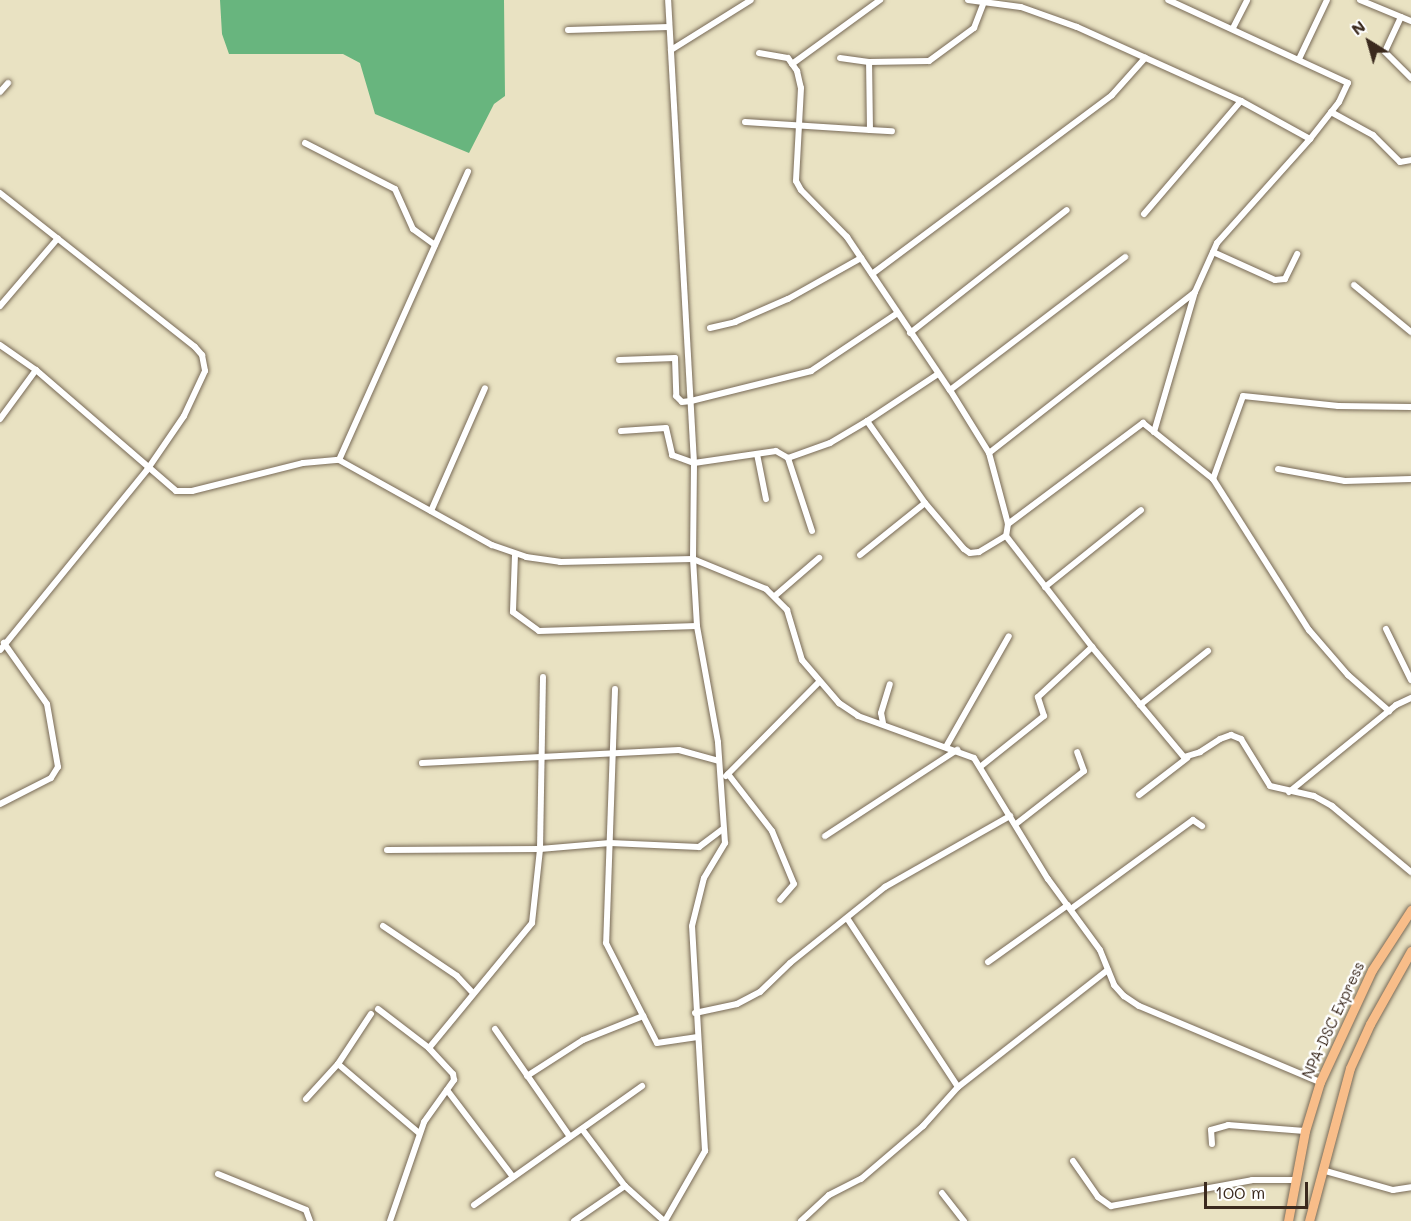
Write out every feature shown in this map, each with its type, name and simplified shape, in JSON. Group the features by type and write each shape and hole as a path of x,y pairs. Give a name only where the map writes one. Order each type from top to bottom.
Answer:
{"main road":[{"name":"NPA-DSC Express","path":"1288,1221 1305,1131 1320,1082 1372,970 1411,910"},
{"path":"1309,1221 1350,1068 1370,1024 1411,951"}],"street":[{"path":"582,1129 625,1186 664,1221 705,1151 695,1012 694,909 704,878 724,843 719,761 697,626 693,560 694,463 668,0"},
{"path":"671,50 751,0"},
{"path":"792,64 880,0"},
{"path":"968,0 983,5 1021,7 1145,58 1241,101 1310,139"},
{"path":"1154,432 1195,292 1213,252 1310,139 1331,112 1347,83 1233,28 1192,14 1168,0"},
{"path":"1233,28 1247,0"},
{"path":"1299,59 1327,0"},
{"path":"1360,0 1411,21"},
{"path":"840,58 869,62 929,61 974,28 983,5"},
{"path":"1401,17 1385,52 1411,78"},
{"path":"568,30 669,27"},
{"path":"759,53 783,56 792,64 801,88 796,181 847,237 896,314 950,390 989,453 1008,524 1006,536 1092,647 1187,758"},
{"path":"872,274 1086,111 1112,95 1145,58"},
{"path":"869,62 870,130"},
{"path":"0,92 8,83"},
{"path":"1144,214 1241,101"},
{"path":"1331,112 1373,135 1400,162 1411,160"},
{"path":"746,122 892,131"},
{"path":"305,143 395,189 413,229 435,244"},
{"path":"339,460 468,171"},
{"path":"0,193 202,355 205,370 200,386 147,471 0,650"},
{"path":"910,333 1066,210"},
{"path":"0,306 58,238"},
{"path":"1213,252 1275,280 1285,279 1298,254"},
{"path":"950,390 1125,257"},
{"path":"710,328 735,322 788,299 861,258"},
{"path":"1354,285 1411,332"},
{"path":"989,453 1195,292"},
{"path":"619,360 675,358 675,396 682,402 691,401 810,371 896,314"},
{"path":"0,345 36,370 147,471 176,491 192,491 303,463 339,460 515,554 560,562 693,560 725,570 776,595 787,610 802,660 818,683 858,716 947,746 974,758 1100,950 1108,970 1124,996 1139,1006 1320,1082"},
{"path":"0,419 36,370"},
{"path":"788,458 830,443 938,374"},
{"path":"432,511 485,388"},
{"path":"1213,479 1243,396 1338,406 1411,407"},
{"path":"867,421 925,503 970,554 1006,536"},
{"path":"1008,524 1143,423 1213,479 1309,630 1348,675 1389,711"},
{"path":"621,431 666,428 672,455 694,463 782,451 788,458 812,531"},
{"path":"758,454 766,499"},
{"path":"1278,469 1345,481 1411,479"},
{"path":"860,555 925,503"},
{"path":"1045,587 1141,510"},
{"path":"515,554 513,612 539,631 697,626"},
{"path":"776,595 819,558"},
{"path":"1386,629 1411,680"},
{"path":"947,746 1009,636"},
{"path":"0,804 51,778 58,766 47,704 4,643"},
{"path":"980,767 1044,716 1038,697 1092,647"},
{"path":"1140,705 1208,651"},
{"path":"429,1048 532,923 540,849 543,677"},
{"path":"721,781 818,683"},
{"path":"882,723 880,713 890,684"},
{"path":"615,688 606,943 657,1044 698,1037"},
{"path":"1289,792 1389,711 1411,698"},
{"path":"1139,795 1187,758 1220,738 1231,735 1241,739 1270,786 1289,792 1314,795 1332,806 1411,872"},
{"path":"825,836 957,750"},
{"path":"422,763 542,754 693,751 719,761"},
{"path":"1016,824 1084,771 1077,752"},
{"path":"728,774 772,831 794,884 780,900"},
{"path":"695,1012 737,1005 760,992 790,963 885,887 1010,816"},
{"path":"988,962 1193,820 1202,826"},
{"path":"387,850 540,849 610,843 699,847 723,829"},
{"path":"847,918 958,1087"},
{"path":"383,926 457,976 473,993"},
{"path":"801,1221 829,1195 861,1179 922,1126 958,1087 1108,970"},
{"path":"378,1009 429,1048 453,1074 447,1090 419,1133 390,1221"},
{"path":"306,1099 338,1064 371,1014"},
{"path":"527,1076 583,1040 643,1016"},
{"path":"495,1029 570,1137"},
{"path":"338,1064 419,1133"},
{"path":"474,1205 642,1086"},
{"path":"447,1090 513,1177"},
{"path":"1212,1144 1211,1130 1228,1125 1305,1131"},
{"path":"1073,1161 1098,1197 1111,1206 1252,1180 1295,1180"},
{"path":"1321,1170 1393,1190 1411,1187"},
{"path":"218,1174 306,1210 310,1221"},
{"path":"574,1221 625,1186"},
{"path":"942,1193 964,1221"}],"green space":[{"path":"220,0 504,0 505,96 494,104 469,153 375,114 360,63 343,54 229,54 222,34"}]}
